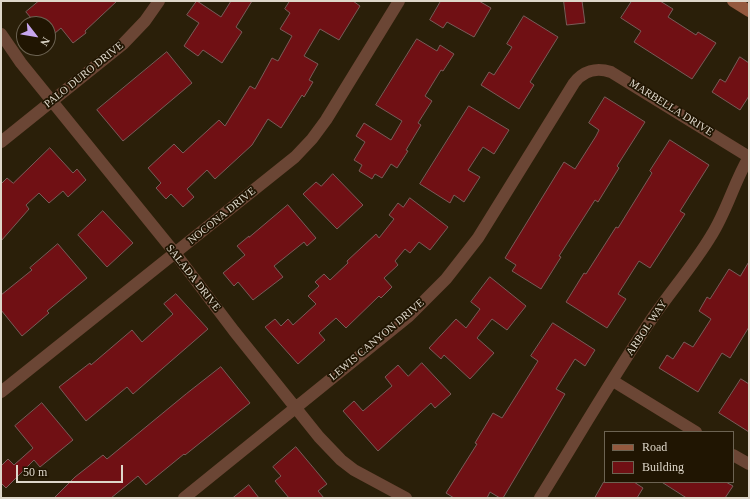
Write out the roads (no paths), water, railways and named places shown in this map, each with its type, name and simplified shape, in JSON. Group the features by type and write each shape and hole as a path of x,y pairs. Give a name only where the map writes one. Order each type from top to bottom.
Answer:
{"street":[{"name":"PALO DURO DRIVE","path":"1,142 123,44 141,26 159,1"},
{"name":"NOCONA DRIVE","path":"1,392 286,165 312,139 326,120 399,1"},
{"path":"733,1 749,11"},
{"name":"SALADA DRIVE","path":"1,34 16,58 175,253 319,437 341,460 368,479 406,498"},
{"name":"MARBELLA DRIVE","path":"589,71 602,70 611,72 749,157"},
{"name":"LEWIS CANYON DRIVE","path":"184,498 409,316 446,279 478,238 574,83 589,71"},
{"name":"ARBOL WAY","path":"540,498 650,322 704,248 720,220 741,171 749,157"},
{"path":"613,380 694,431"},
{"path":"734,456 749,464"}]}
